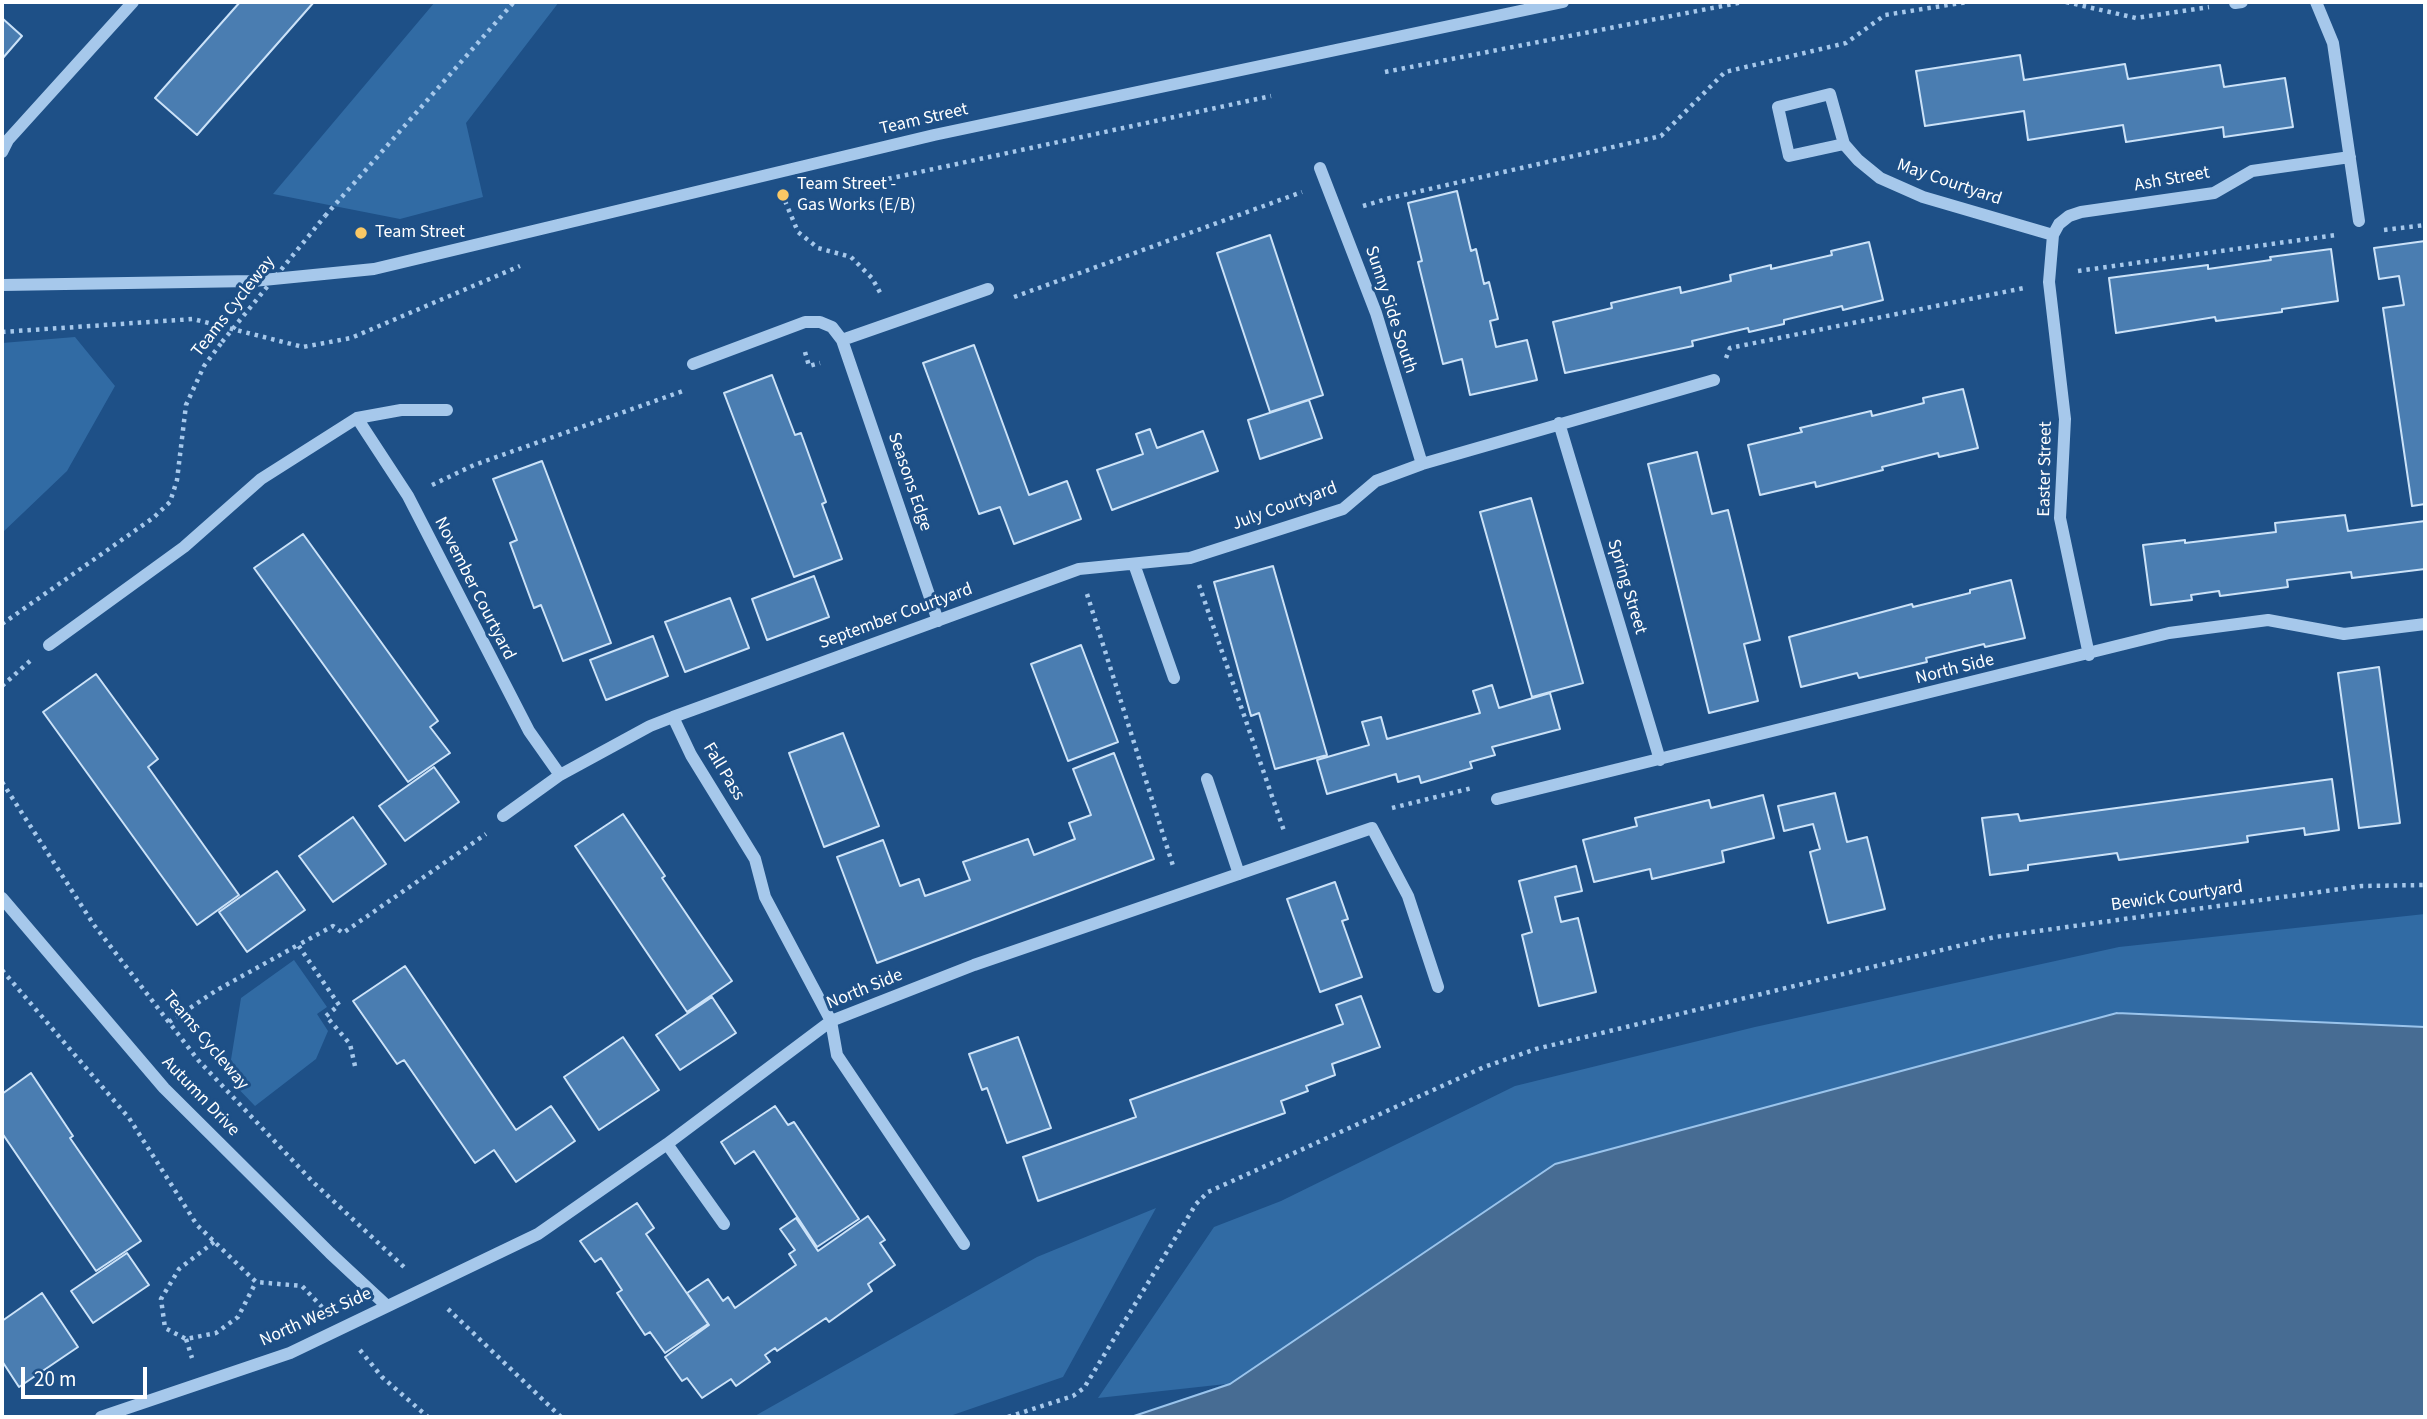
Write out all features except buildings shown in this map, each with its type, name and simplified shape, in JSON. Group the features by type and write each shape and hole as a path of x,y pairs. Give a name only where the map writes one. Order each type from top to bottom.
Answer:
{"street":[{"path":"2,152 8,139 133,2"},
{"name":"Team Street","path":"2,285 253,281 374,269 934,135 1563,2"},
{"path":"2316,2 2333,43 2359,221"},
{"path":"1830,94 1844,144 1789,156 1778,107 1830,94"},
{"name":"May Courtyard","path":"1844,144 1880,178 1923,197 2053,236"},
{"name":"Ash Street","path":"2053,236 2059,223 2068,216 2081,212 2214,193 2252,171 2350,157"},
{"name":"Sunny Side South","path":"1320,168 1376,313 1422,464"},
{"name":"Easter Street","path":"2053,236 2049,282 2064,419 2060,518 2089,655"},
{"path":"693,364 805,322 832,327 842,340 988,289"},
{"name":"Seasons Edge","path":"842,340 937,621"},
{"path":"1559,423 1714,380"},
{"path":"49,645 184,547 261,479 358,418 401,410 447,410"},
{"name":"November Courtyard","path":"358,418 408,496 529,731 560,775"},
{"name":"July Courtyard","path":"1133,564 1190,558 1343,509 1376,481 1422,464 1559,423"},
{"name":"Spring Street","path":"1559,423 1660,760"},
{"path":"1133,564 1174,678"},
{"name":"September Courtyard","path":"673,717 1079,569 1133,564"},
{"name":"North Side","path":"1497,799 2089,655 2169,633 2268,620 2344,634 2425,624"},
{"path":"503,816 560,775 650,726 673,717"},
{"name":"Fall Pass","path":"673,717 691,755 755,859 765,897 831,1021 837,1055 964,1244"},
{"path":"1207,779 1240,874"},
{"path":"1372,828 1408,896 1438,987"},
{"name":"North Side","path":"387,1306 538,1234 667,1144 831,1021 974,965 1372,828"},
{"name":"Autumn Drive","path":"2,898 164,1088 387,1306"},
{"path":"667,1144 724,1224"},
{"name":"North West Side","path":"101,1417 290,1353 387,1306"}],"path":[{"name":"Teams Cycleway","path":"2,624 153,518 170,502 177,480 186,405 204,366 325,216 514,2"},
{"path":"1372,74 1743,2"},
{"path":"1339,215 1390,198 1661,136 1725,72 1846,43 1885,15 1967,2"},
{"path":"2066,2 2136,18 2239,2"},
{"path":"853,186 1276,95"},
{"path":"1014,297 1325,183"},
{"path":"772,204 799,198"},
{"path":"785,201 798,232 818,248 851,257 872,278 885,302 892,323"},
{"path":"2,332 193,320 303,347 351,338 525,264"},
{"path":"804,349 809,366 848,355"},
{"path":"408,496 474,465 685,391"},
{"path":"1190,558 1292,855"},
{"path":"1079,569 1182,893"},
{"path":"2,686 49,645"},
{"name":"Teams Cycleway","path":"2,782 94,925 198,1060 313,1182 561,1417"},
{"path":"1372,828 1389,809 1478,787 1497,799"},
{"path":"169,1023 217,990 333,926 343,933 485,835 503,816"},
{"name":"Bewick Courtyard","path":"1008,1417 1073,1396 1084,1388 1196,1204 1208,1192 1484,1067 1536,1049 1995,937 2362,886 2425,885"},
{"path":"298,945 339,1004 327,1016 350,1044 355,1066"},
{"path":"2,970 129,1118 197,1225 256,1282 302,1286 342,1328 382,1377 428,1417"},
{"path":"214,1242 179,1269 161,1299 165,1328 186,1339 216,1333 238,1317 256,1282"}],"shaded area":[{"path":"435,2 559,2 466,123 483,197 400,219 273,194"},
{"path":"75,337 115,386 67,471 2,533 2,343"},
{"path":"2425,914 2425,1417 1131,1417 1226,1384 1098,1398 1214,1227 1281,1201 1515,1086 1755,1027 2119,947"},
{"path":"294,960 327,1007 317,1014 328,1031 316,1059 255,1106 228,1078 241,998"},
{"path":"2117,1013 2425,1027 2425,1417 1131,1417 1230,1384 1555,1164"},
{"path":"1156,1208 1063,1377 947,1417 753,1417 1037,1257"}],"place":[{"name":"Team Street - Gas Works (E/B)","path":"783,195"},
{"name":"Team Street","path":"361,233"}]}
